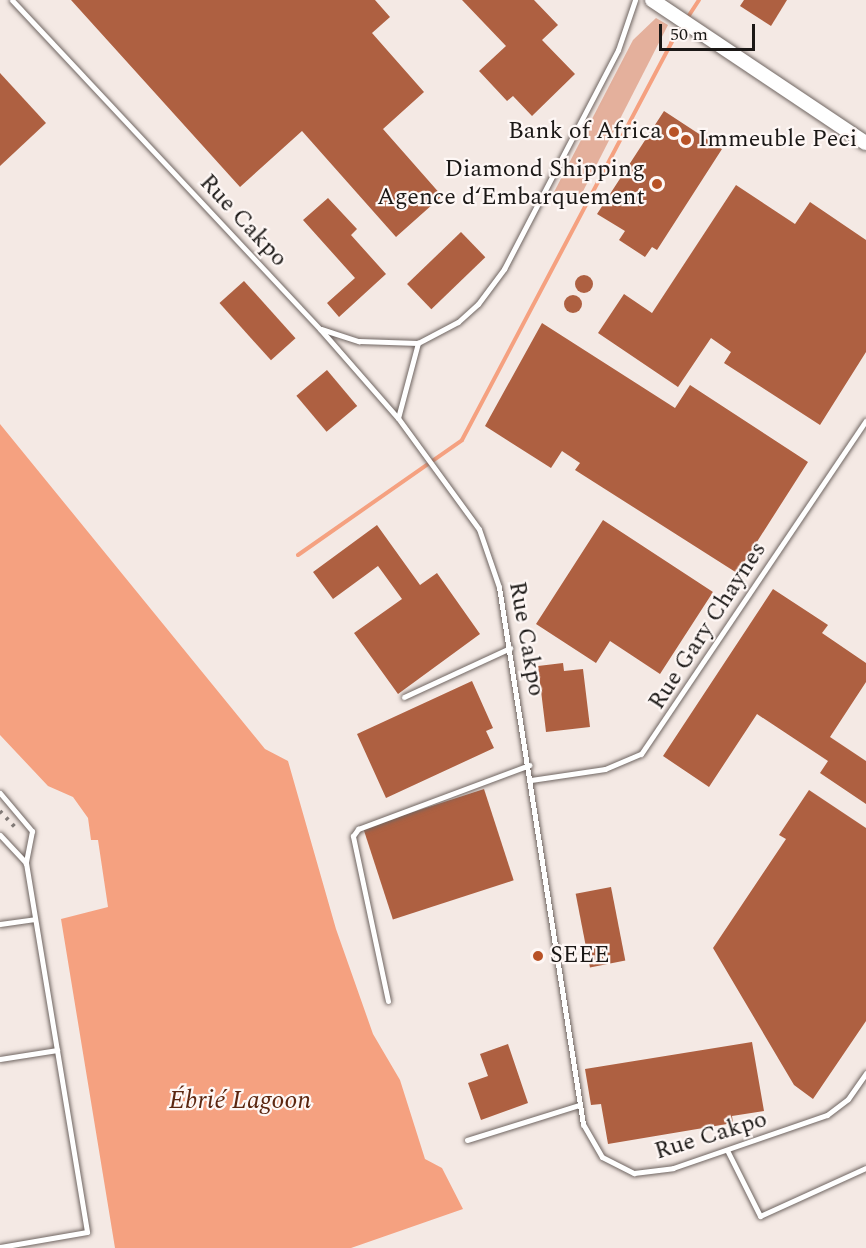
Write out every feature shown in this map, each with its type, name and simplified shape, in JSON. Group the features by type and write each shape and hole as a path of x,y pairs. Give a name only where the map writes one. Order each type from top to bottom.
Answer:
{"street":[{"path":"652,0 671,8 693,27 866,143"}],"lane":[{"name":"Rue Cakpo","path":"12,0 320,329 398,418 479,529 493,560 510,648 579,1105 583,1124 602,1156 634,1173 651,1174 827,1115 848,1099 866,1073"},
{"path":"320,329 359,341 418,343 458,322 504,269 618,50 635,0"},
{"path":"398,418 418,343"},
{"name":"Rue Gary Chaynes","path":"531,780 605,769 641,754 866,421"},
{"path":"404,697 510,648"},
{"path":"388,1001 353,836 358,829 529,765"},
{"path":"0,793 32,831 26,863 87,1233 0,1247"},
{"path":"0,836 26,863"},
{"path":"0,924 36,919"},
{"path":"0,1059 57,1050"},
{"path":"467,1140 579,1105"},
{"path":"727,1150 760,1216 866,1168"}],"shaded area":[{"path":"656,18 668,25 576,205 553,194 633,40"}],"water":[{"name":"Ébrié Lagoon","path":"0,424 265,749 288,761 336,929 373,1034 400,1080 425,1159 442,1168 463,1209 351,1248 115,1248 61,919 108,907 98,840 91,840 88,818 73,797 48,786 0,735"}],"building":[{"path":"71,0 375,0 390,17 372,33 424,92 383,129 442,196 396,237 302,131 240,187"},
{"path":"462,0 534,0 558,25 542,40 575,74 532,116 513,96 507,101 479,71 506,46"},
{"path":"744,0 787,0 771,26 740,6"},
{"path":"0,73 46,123 0,166"},
{"path":"664,111 722,149 657,250 652,247 645,257 619,240 625,231 597,214"},
{"path":"736,185 795,224 810,202 866,240 866,352 820,425 724,363 731,352 711,338 678,387 598,333 624,294 652,313"},
{"path":"328,198 357,229 351,235 386,274 339,317 327,303 355,278 303,220"},
{"path":"461,232 485,257 431,309 407,284"},
{"path":"584,275 590,278 593,284 590,290 584,293 578,290 575,284 578,278"},
{"path":"244,281 296,338 271,360 219,303"},
{"path":"573,295 579,298 582,304 579,310 573,313 567,310 564,304 567,298"},
{"path":"542,323 675,408 690,385 808,462 737,573 575,470 580,463 562,451 551,468 485,426"},
{"path":"327,370 357,406 327,432 296,396"},
{"path":"603,520 713,592 660,674 610,641 596,663 536,624"},
{"path":"377,525 420,585 437,573 480,634 398,694 354,633 402,599 378,566 333,599 313,572"},
{"path":"773,589 828,625 822,633 866,663 866,682 830,737 866,761 866,804 820,773 828,761 757,714 709,787 663,756"},
{"path":"563,663 564,671 583,669 590,727 546,732 538,666"},
{"path":"472,681 493,728 486,731 494,748 386,798 357,734"},
{"path":"484,789 514,880 393,920 363,828"},
{"path":"809,790 866,828 866,1021 813,1099 794,1085 713,948 786,839 779,835"},
{"path":"611,887 625,961 590,967 576,894"},
{"path":"752,1042 764,1111 732,1116 733,1123 608,1144 601,1104 591,1105 585,1069"},
{"path":"508,1044 528,1103 481,1120 468,1083 488,1076 480,1054"}],"waterway":[{"path":"298,555 462,440 671,43 699,0"}],"railway":[{"path":"0,811 16,828"}],"place":[{"name":"Bank of Africa","path":"674,132"},
{"name":"Immeuble Peci","path":"686,140"},
{"name":"Diamond Shipping Agence d‘Embarquement","path":"657,184"},
{"name":"SEEE","path":"538,956"}]}
